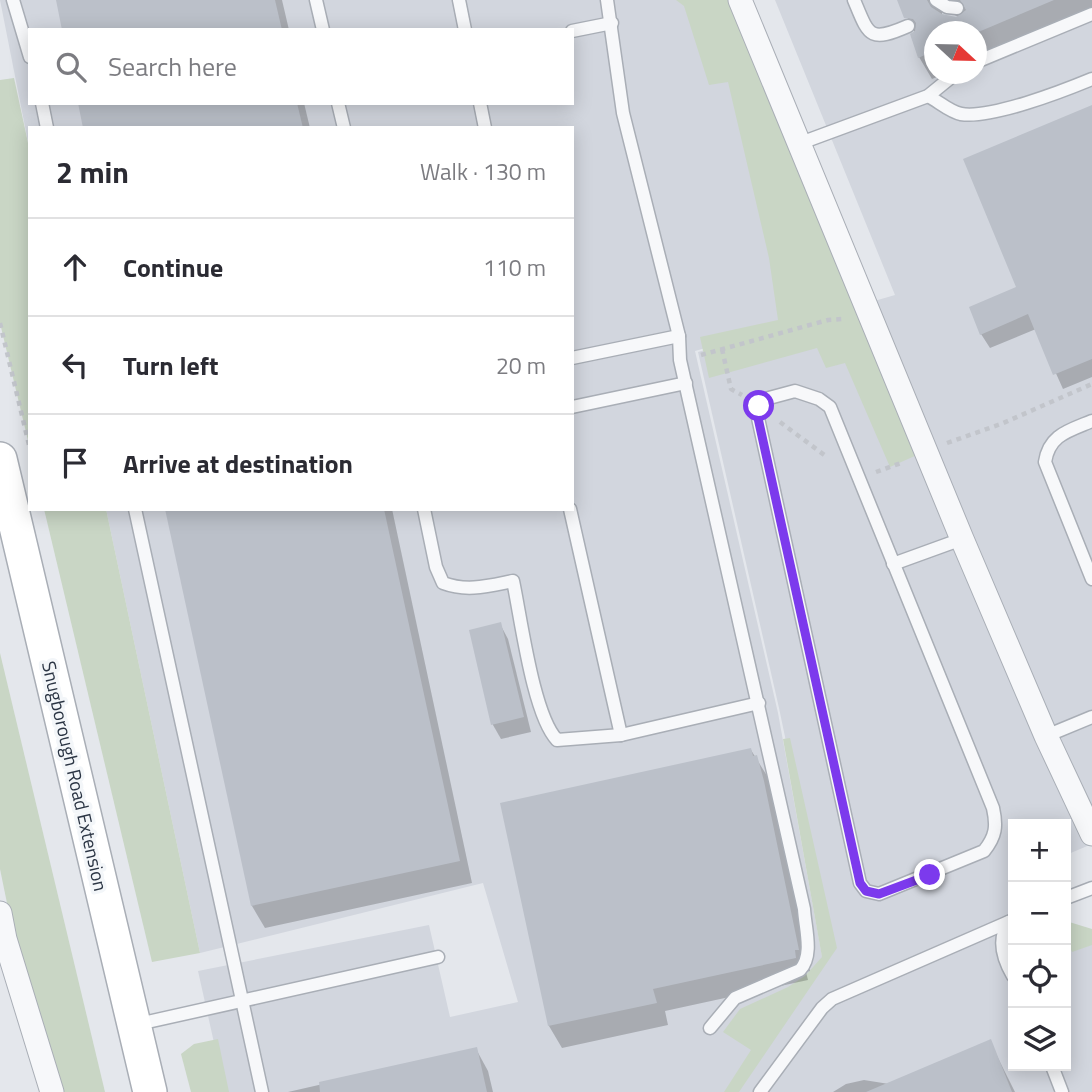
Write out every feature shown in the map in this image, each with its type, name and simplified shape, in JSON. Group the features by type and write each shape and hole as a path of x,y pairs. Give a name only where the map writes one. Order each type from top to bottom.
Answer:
{"main road":[{"name":"Snugborough Road Extension","path":"0,459 150,1092"}],"street":[{"path":"740,0 962,538 1046,736 1092,834"},
{"path":"0,913 5,939 52,1092"}],"lane":[{"path":"13,0 28,50"},
{"path":"316,0 323,28"},
{"path":"459,0 465,28"},
{"path":"607,0 623,113 679,336 685,383 760,703 804,909 807,960 800,970 735,998 710,1028"},
{"path":"854,0 868,32 875,37 885,36 908,26"},
{"path":"936,0 947,7 957,8"},
{"path":"987,58 1092,15"},
{"path":"574,31 612,23"},
{"path":"928,96 959,114 982,114 1066,90 1092,79"},
{"path":"798,145 928,96 943,84"},
{"path":"42,105 47,126"},
{"path":"338,105 344,126"},
{"path":"480,105 485,126"},
{"path":"574,358 679,336"},
{"path":"574,407 685,383"},
{"path":"795,391 819,399 830,407 857,480 993,808 997,826 992,841 984,851 879,894 866,891 860,883 761,431 759,406 769,398 795,391"},
{"path":"1092,421 1055,437 1047,446 1045,462 1092,579"},
{"path":"135,511 262,1092"},
{"path":"424,511 436,567 443,583 457,588 474,589 513,581 540,705 550,733 557,740 621,735 760,703"},
{"path":"570,511 621,735"},
{"path":"893,564 962,538"},
{"path":"1046,736 1092,718"},
{"path":"1071,896 1092,888"},
{"path":"760,1092 822,1007 832,999 1008,922"},
{"path":"1008,924 1003,930 1002,949 1008,964"},
{"path":"134,1026 438,957"},
{"path":"1054,1071 1062,1092"}],"path":[{"path":"828,320 843,318 848,330"},
{"path":"0,323 28,441"},
{"path":"722,349 731,389 759,406 857,480 1001,424 1092,384"},
{"path":"896,450 901,463"}],"shaded area":[{"path":"0,0 702,0 831,312 695,351 778,713 822,956 830,952 779,708 698,352 895,295 775,0 1092,0 1092,844 1071,853 1071,819 1008,819 1008,1071 1071,1071 1071,926 1092,933 1092,1092 225,1092 198,971 429,925 450,1017 518,1002 483,883 200,953 106,511 574,511 574,126 28,126 28,142"}],"green space":[{"path":"676,0 742,0 926,451 890,467 845,363 826,368 817,348 709,378 700,337 778,320 769,258 728,82 709,85 684,6"},
{"path":"14,78 28,143 28,441 0,323 0,80"},
{"path":"44,511 106,511 200,953 152,962"},
{"path":"0,653 105,1092 63,1092 15,942 0,869"},
{"path":"790,738 837,948 739,1092 724,1092 751,1050 723,1032 740,1009 788,987 805,976 822,957 783,739"},
{"path":"1071,923 1092,929 1092,945 1072,952"},
{"path":"218,1039 229,1092 191,1092 181,1054 194,1044"}],"building":[{"path":"56,0 275,0 282,28 62,28"},
{"path":"897,0 927,0 931,7 942,14 956,17 966,10 960,0 1054,0 987,28 987,21 924,21 924,55 918,58 910,34 915,31 916,23 913,19 904,18"},
{"path":"78,105 297,105 303,126 83,126"},
{"path":"1092,105 1092,359 1053,375 1028,314 980,335 969,307 1016,287 963,159"},
{"path":"165,511 384,511 460,861 251,906"},
{"path":"501,622 524,717 491,725 469,630"},
{"path":"751,748 753,756 757,755 764,781 799,950 795,950 796,958 653,989 657,1003 548,1026 500,803"},
{"path":"991,1039 1012,1092 866,1092"},
{"path":"477,1047 487,1092 320,1092 319,1082"}],"route":[{"path":"759,406 758,418 860,883 866,891 879,894 930,875"}]}
